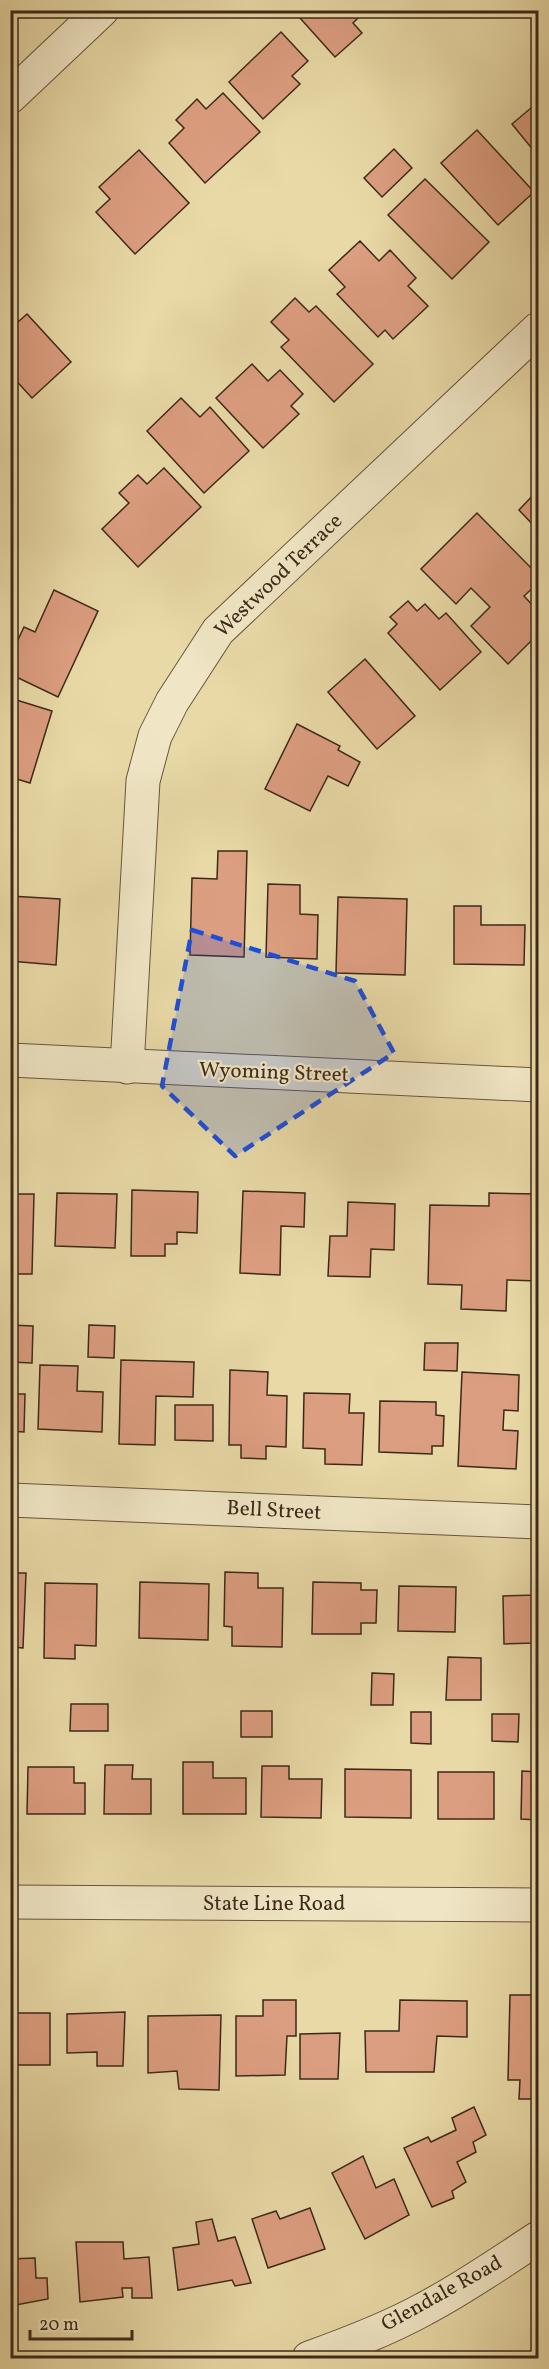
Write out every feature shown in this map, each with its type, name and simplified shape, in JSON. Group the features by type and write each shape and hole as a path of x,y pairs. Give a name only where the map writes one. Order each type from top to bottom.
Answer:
{"street":[{"path":"10,97 102,10"},
{"name":"Westwood Terrace","path":"127,1067 143,781 155,736 172,702 218,632 538,329"},
{"name":"Wyoming Street","path":"10,1060 538,1084"},
{"name":"Bell Street","path":"10,1500 538,1522"},
{"name":"State Line Road","path":"10,1902 538,1905"},
{"name":"Glendale Road","path":"309,2358 341,2347 423,2310 468,2284 538,2238"}],"highlighted area":[{"path":"192,930 355,981 394,1053 235,1156 162,1086"}],"building":[{"path":"308,10 366,10 353,23 362,33 335,57 300,18"},
{"path":"281,32 308,61 292,76 300,84 263,119 229,82"},
{"path":"223,93 260,132 205,183 169,143 184,128 176,120 197,99 206,109"},
{"path":"538,102 538,156 512,124"},
{"path":"477,130 534,192 498,225 441,163"},
{"path":"394,149 412,168 382,197 364,178"},
{"path":"139,150 189,203 135,254 96,212 110,199 99,187"},
{"path":"425,179 489,242 452,279 388,215"},
{"path":"360,241 379,261 390,250 416,278 408,286 428,306 393,339 385,330 378,337 337,294 345,287 329,270"},
{"path":"295,298 309,312 316,306 373,364 334,402 281,347 289,340 271,322"},
{"path":"27,314 71,362 32,398 10,374 10,329"},
{"path":"252,364 268,381 280,370 303,394 291,406 299,414 263,448 216,398"},
{"path":"181,398 200,417 210,407 249,451 204,493 147,431"},
{"path":"164,468 201,507 138,567 102,529 129,503 119,493 138,475 147,484"},
{"path":"538,490 538,530 519,510"},
{"path":"477,513 538,575 538,583 524,596 538,611 538,634 508,664 471,626 490,607 471,588 456,604 421,569"},
{"path":"54,590 98,611 58,697 10,674 10,657 24,627 35,632"},
{"path":"408,601 417,611 425,604 439,619 446,613 481,652 440,690 388,633 397,624 390,617"},
{"path":"365,659 415,716 377,749 328,692"},
{"path":"10,698 52,711 30,783 10,777"},
{"path":"297,724 340,746 338,750 360,762 348,786 328,776 310,811 265,789"},
{"path":"218,851 247,851 244,957 190,955 192,878 217,879"},
{"path":"268,884 300,885 300,914 318,915 317,959 266,957"},
{"path":"10,896 60,899 56,965 10,961"},
{"path":"338,897 407,899 405,975 336,973"},
{"path":"454,906 481,906 481,925 525,925 524,965 454,964"},
{"path":"132,1190 198,1192 197,1233 177,1232 177,1244 165,1244 165,1256 131,1256"},
{"path":"243,1191 305,1193 304,1227 281,1226 280,1275 240,1273"},
{"path":"57,1193 117,1194 115,1248 55,1246"},
{"path":"489,1193 538,1194 538,1281 507,1280 506,1311 461,1309 462,1285 428,1284 430,1205 489,1206"},
{"path":"10,1194 34,1194 32,1274 10,1274"},
{"path":"348,1202 395,1204 394,1250 371,1249 370,1277 328,1276 330,1236 347,1236"},
{"path":"10,1325 33,1326 32,1363 10,1362"},
{"path":"89,1325 115,1326 114,1358 88,1357"},
{"path":"425,1343 458,1343 457,1371 424,1370"},
{"path":"121,1360 194,1362 193,1397 156,1396 155,1445 119,1444"},
{"path":"40,1365 78,1366 77,1391 103,1392 102,1432 38,1429"},
{"path":"230,1370 268,1372 267,1395 287,1396 286,1447 266,1446 266,1459 241,1458 241,1445 229,1445"},
{"path":"462,1372 519,1375 518,1411 504,1410 503,1430 518,1431 516,1469 458,1466"},
{"path":"304,1393 350,1394 349,1413 364,1413 362,1465 325,1464 325,1449 303,1448"},
{"path":"10,1394 25,1394 24,1432 10,1431"},
{"path":"380,1401 436,1402 436,1415 444,1416 443,1446 432,1446 432,1454 379,1452"},
{"path":"175,1405 213,1405 213,1441 175,1440"},
{"path":"225,1572 258,1573 258,1588 283,1588 282,1647 232,1646 232,1627 224,1626"},
{"path":"10,1573 26,1573 23,1648 10,1647"},
{"path":"140,1582 209,1584 208,1640 139,1638"},
{"path":"313,1582 361,1583 361,1590 377,1590 376,1623 361,1623 361,1634 312,1634"},
{"path":"45,1583 97,1584 96,1646 75,1645 75,1659 44,1658"},
{"path":"399,1586 456,1587 455,1632 398,1631"},
{"path":"538,1595 538,1624 534,1625 535,1643 504,1644 503,1596"},
{"path":"448,1657 481,1658 481,1700 446,1700"},
{"path":"372,1673 394,1674 393,1705 371,1705"},
{"path":"71,1704 108,1704 108,1731 70,1731"},
{"path":"241,1711 272,1711 272,1737 241,1737"},
{"path":"411,1712 431,1712 431,1744 411,1743"},
{"path":"492,1714 519,1714 518,1742 492,1741"},
{"path":"183,1762 213,1762 213,1778 246,1778 246,1814 183,1814"},
{"path":"105,1765 133,1765 132,1779 151,1779 151,1814 104,1814"},
{"path":"262,1766 289,1766 289,1779 322,1779 321,1818 261,1817"},
{"path":"28,1767 74,1767 74,1783 85,1783 85,1814 27,1814"},
{"path":"345,1769 411,1770 411,1818 345,1817"},
{"path":"522,1771 538,1772 538,1820 521,1819"},
{"path":"438,1772 494,1772 494,1819 438,1819"},
{"path":"10,1774 15,1774 14,1816 10,1816"},
{"path":"510,1995 538,1995 538,2099 519,2099 520,2080 508,2080"},
{"path":"263,2000 296,2000 296,2036 287,2036 285,2075 236,2076 236,2016 263,2016"},
{"path":"400,2000 467,2001 467,2037 437,2036 434,2072 366,2072 365,2031 399,2031"},
{"path":"125,2012 123,2066 97,2066 97,2052 67,2053 67,2014"},
{"path":"10,2013 50,2013 50,2065 10,2065"},
{"path":"221,2015 219,2090 179,2089 177,2071 148,2073 148,2016"},
{"path":"340,2033 338,2079 300,2079 300,2034"},
{"path":"474,2107 486,2135 473,2142 476,2152 457,2162 466,2182 452,2191 454,2198 432,2207 404,2148 428,2137 431,2142 456,2130 452,2118"},
{"path":"363,2156 376,2188 394,2179 409,2215 365,2239 332,2173"},
{"path":"310,2208 325,2249 268,2268 252,2219 276,2211 280,2219"},
{"path":"212,2219 218,2241 235,2237 251,2283 235,2286 232,2280 178,2290 173,2248 199,2244 196,2222"},
{"path":"76,2242 123,2242 124,2259 149,2257 152,2298 132,2298 132,2288 122,2288 123,2297 80,2302"},
{"path":"35,2258 36,2278 47,2278 48,2299 10,2306 10,2259"},
{"path":"498,2354 499,2358 474,2358"}]}
